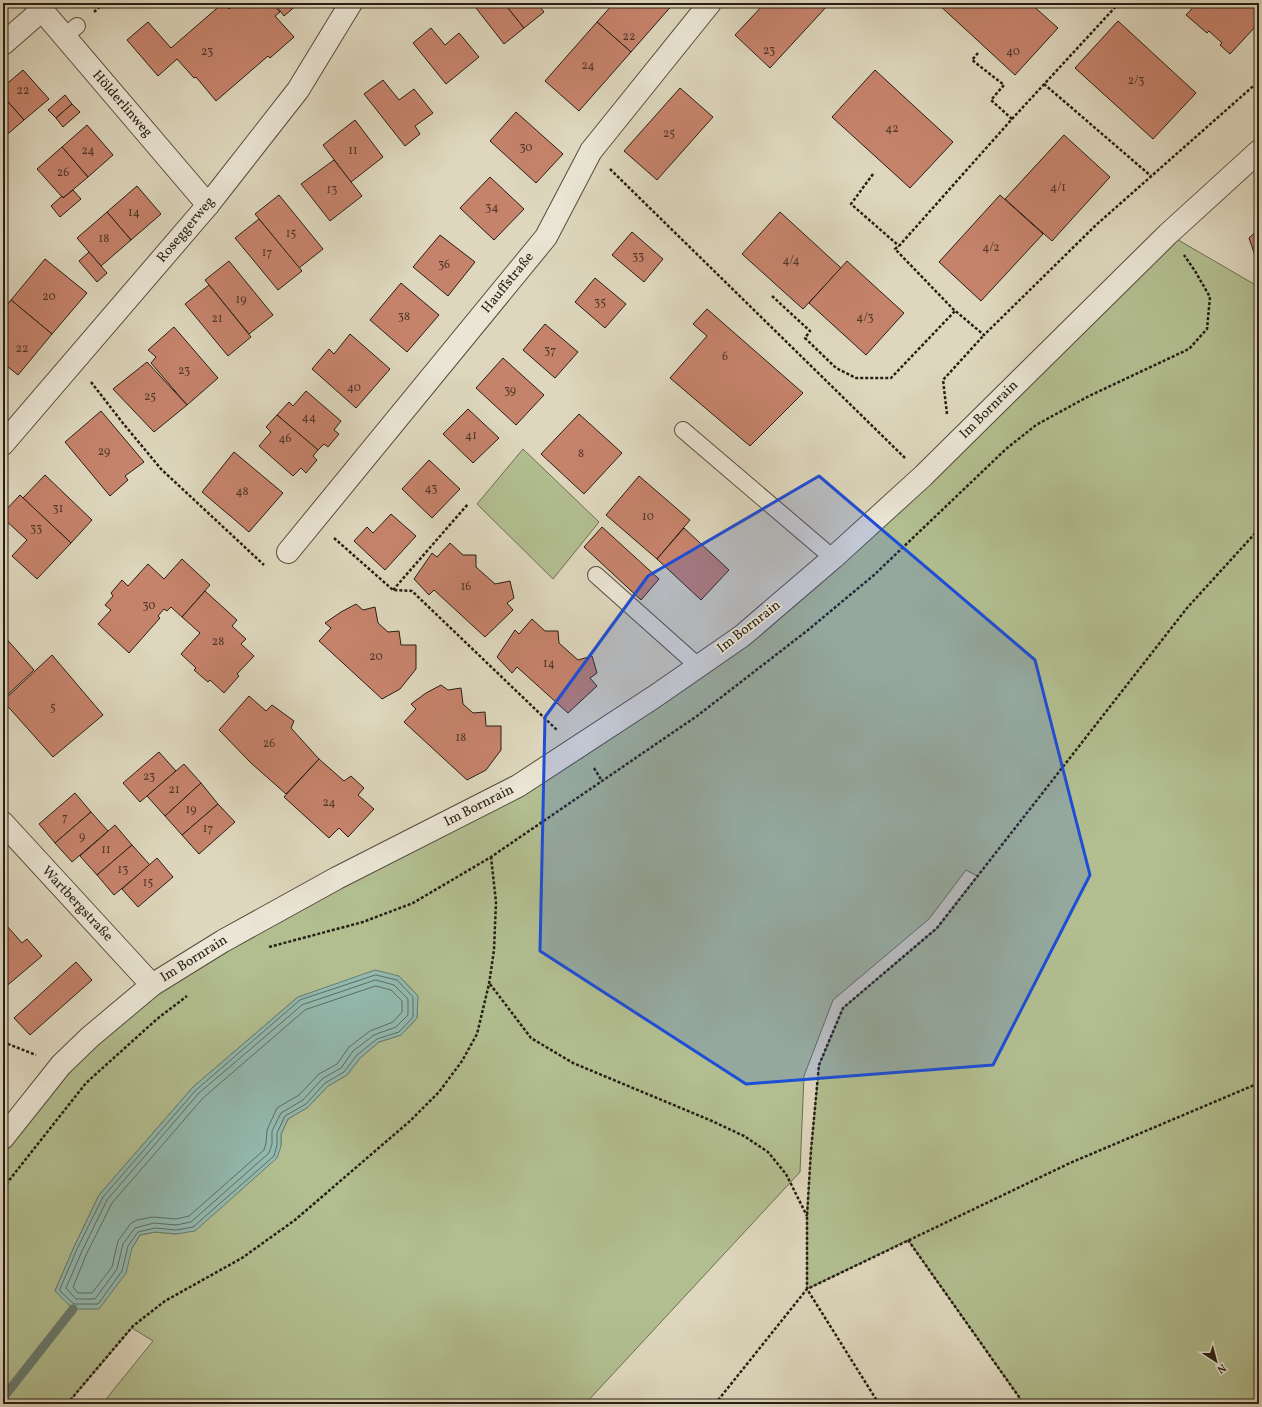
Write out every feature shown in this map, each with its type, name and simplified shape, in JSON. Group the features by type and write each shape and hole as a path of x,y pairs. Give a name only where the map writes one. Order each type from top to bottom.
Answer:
{"street":[{"name":"Roseggerweg","path":"3,444 208,205 298,90 351,3"},
{"name":"Hauffstraße","path":"288,552 546,237 591,151 710,3"},
{"name":"Hölderlinweg","path":"39,6 70,32 208,205"},
{"path":"3,44 39,6"},
{"name":"Im Bornrain","path":"3,1138 61,1065 90,1037 152,985 223,941 337,878 518,786 742,636 833,558 922,476 1168,234 1259,151"},
{"name":"Wartbergstraße","path":"3,823 152,985"}],"lane":[{"path":"683,430 833,558"},
{"path":"596,575 698,666"}],"path":[{"path":"984,335 955,311 894,249 899,246 1012,119 1119,3"},
{"path":"978,53 972,60 1004,85 991,100 1012,119"},
{"path":"952,447 943,380 984,335 1096,225 1259,81"},
{"path":"1044,84 1151,176"},
{"path":"591,151 922,476"},
{"path":"873,174 851,204 899,246"},
{"path":"264,949 363,922 413,903 491,857 697,716 808,630 874,575 1006,449 1036,425 1090,396 1189,349 1207,329 1210,297 1195,271 1168,234"},
{"path":"772,296 810,331 805,338 836,368 856,378 891,378 955,311"},
{"path":"74,361 161,469 256,559"},
{"path":"393,590 468,504"},
{"path":"314,521 393,590 412,591 576,748 594,767 602,781"},
{"path":"879,1404 807,1289 807,1216 811,1150 819,1065 843,1008 937,928 1187,608 1259,529"},
{"path":"67,1404 134,1326 165,1301 242,1258 295,1220 410,1121 439,1092 462,1061 477,1034 489,984 494,950 496,902 491,857"},
{"path":"489,984 531,1038 573,1063 712,1120 744,1136 768,1152 786,1174 807,1216"},
{"path":"3,1188 86,1083 157,1020 192,992"},
{"path":"3,1042 61,1065"},
{"path":"715,1404 807,1289 1070,1163 1259,1083"},
{"path":"908,1240 1024,1404"}],"highlighted area":[{"path":"819,476 1035,660 1090,875 993,1065 746,1084 540,951 545,717 648,576"}],"green space":[{"path":"1168,234 1259,287 1259,1404 1024,1404 908,1240 807,1289 807,1216 811,1150 819,1065 843,1008 937,928 977,876 966,870 929,919 833,1000 804,1076 800,1172 585,1404 102,1404 153,1341 132,1328 67,1404 3,1404 3,1138 152,985 518,786 742,636","holes":["399,976 417,995 417,1018 401,1035 379,1042 360,1058 347,1075 328,1086 308,1107 288,1119 281,1134 281,1146 176,1234 155,1232 140,1235 132,1248 55,1291 99,1195 193,1087 298,997"]},
{"path":"523,449 599,522 553,579 477,504"}],"water":[{"path":"375,970 399,976 418,996 417,1018 401,1035 379,1042 360,1058 347,1075 328,1086 308,1107 288,1119 281,1134 281,1146 277,1158 195,1231 176,1234 155,1232 140,1235 132,1248 126,1273 99,1309 73,1309 55,1291 99,1195 193,1087 298,997"}],"building":[{"path":"223,3 229,9 236,3 272,3 280,12 275,16 294,37 270,58 268,56 216,101 196,77 194,78 177,59 158,76 127,40 148,22 171,48"},
{"path":"274,3 299,3 284,16"},
{"path":"482,3 504,3 524,28 504,44 476,8"},
{"path":"504,3 537,3 544,12 524,28"},
{"path":"614,3 674,3 631,52 597,22"},
{"path":"765,3 826,3 828,5 770,68 735,35"},
{"path":"937,3 1030,3 1058,28 1015,75"},
{"path":"1197,3 1259,3 1259,25 1256,28 1255,27 1230,54 1220,45 1222,43 1209,31 1207,33 1186,15"},
{"path":"1118,21 1196,93 1153,139 1075,68"},
{"path":"597,22 631,52 579,111 545,81"},
{"path":"431,28 445,45 459,33 479,57 446,84 413,43"},
{"path":"23,70 49,99 24,120 3,96 3,87"},
{"path":"875,70 953,142 910,188 832,117"},
{"path":"383,80 399,100 414,89 433,113 415,126 420,134 405,146 364,94"},
{"path":"680,88 713,117 657,180 624,151"},
{"path":"65,95 72,104 56,118 48,110"},
{"path":"3,96 24,120 3,138"},
{"path":"72,104 80,112 63,127 56,118"},
{"path":"516,112 563,154 536,183 490,141"},
{"path":"355,120 383,157 351,182 323,145"},
{"path":"87,125 113,155 88,177 62,147"},
{"path":"1064,135 1110,177 1052,241 1005,199"},
{"path":"62,147 88,177 63,198 37,169"},
{"path":"334,160 362,196 330,221 301,184"},
{"path":"490,177 524,209 494,240 460,208"},
{"path":"137,186 161,214 131,240 107,212"},
{"path":"73,190 81,199 60,217 51,206 62,196 63,198"},
{"path":"279,195 323,249 299,268 255,214"},
{"path":"1000,195 1043,234 981,301 939,262"},
{"path":"107,212 131,240 101,266 77,238"},
{"path":"780,212 841,268 803,309 742,254"},
{"path":"259,219 302,271 278,290 235,238"},
{"path":"1259,229 1259,267 1249,238"},
{"path":"632,232 663,259 644,282 612,255"},
{"path":"440,235 475,262 448,296 413,267"},
{"path":"89,252 107,273 97,282 79,261"},
{"path":"45,259 87,293 52,334 11,300"},
{"path":"229,261 273,315 249,334 205,280"},
{"path":"847,261 904,313 866,355 809,303"},
{"path":"595,278 626,304 605,328 575,302"},
{"path":"401,283 439,315 407,352 370,320"},
{"path":"209,285 251,337 228,356 185,304"},
{"path":"11,300 52,334 18,375 3,363 3,310"},
{"path":"707,309 803,393 750,446 670,378 707,336 693,324"},
{"path":"545,324 578,352 555,378 523,350"},
{"path":"174,327 218,378 187,405 151,363 156,357 148,350"},
{"path":"350,334 390,369 356,408 312,369 329,349 334,354"},
{"path":"503,358 544,395 516,425 476,388"},
{"path":"147,362 187,405 154,432 113,389"},
{"path":"306,391 341,421 334,430 339,434 328,447 324,444 318,450 277,415 289,402 293,406"},
{"path":"468,409 499,438 473,463 443,434"},
{"path":"101,411 144,462 125,476 128,480 110,496 65,442"},
{"path":"579,414 622,453 584,494 541,454"},
{"path":"277,415 318,450 313,456 317,460 306,473 301,468 293,476 259,446 271,432 266,427"},
{"path":"234,452 283,493 249,532 202,492"},
{"path":"429,460 460,489 432,518 402,489"},
{"path":"45,475 92,520 71,543 23,498"},
{"path":"639,476 690,520 657,559 606,515"},
{"path":"20,495 71,543 37,579 12,556 27,540 3,518 3,513"},
{"path":"391,514 416,536 385,570 354,541 367,527 373,533"},
{"path":"602,527 659,579 641,600 584,547"},
{"path":"684,528 729,570 701,600 657,559"},
{"path":"450,543 463,555 476,555 476,567 495,584 510,581 514,598 507,603 513,610 485,637 434,590 429,595 414,579 432,553 437,557"},
{"path":"182,559 210,585 182,617 171,607 167,611 164,609 158,616 160,618 129,653 98,624 111,610 105,605 113,596 111,593 122,580 128,586 148,564 164,579"},
{"path":"205,591 237,620 232,626 246,639 241,644 254,656 237,674 239,676 224,693 210,680 208,682 194,670 196,668 181,654 200,633 182,617"},
{"path":"356,604 363,610 375,607 378,623 388,632 399,631 401,645 416,645 416,669 400,689 382,699 319,641 331,628 325,623"},
{"path":"532,619 545,631 558,631 559,643 578,660 592,656 597,673 590,678 597,686 568,713 517,667 512,673 497,657 515,630 519,634"},
{"path":"3,635 34,670 3,699"},
{"path":"52,655 103,715 53,757 3,701"},
{"path":"441,685 448,690 461,688 463,704 473,713 485,712 486,726 501,726 501,750 486,770 467,780 404,722 416,709 411,704 426,693"},
{"path":"249,696 266,711 272,705 294,721 291,728 319,759 286,794 251,763 219,730"},
{"path":"159,752 176,771 140,802 123,783"},
{"path":"319,759 344,781 351,776 364,788 358,795 374,809 348,837 339,828 329,838 284,797"},
{"path":"184,764 201,783 165,816 147,796"},
{"path":"201,783 218,804 182,835 165,816"},
{"path":"75,793 91,812 55,843 39,824"},
{"path":"218,804 235,822 199,854 182,835"},
{"path":"91,812 108,831 72,862 55,843"},
{"path":"115,825 132,845 97,875 80,856"},
{"path":"132,845 150,865 114,895 97,875"},
{"path":"157,858 173,877 138,907 122,889"},
{"path":"7,926 22,943 27,939 42,956 3,989 3,927 5,928"},
{"path":"76,962 92,980 30,1035 14,1018"}],"waterway":[{"path":"3,1398 73,1309"}]}
